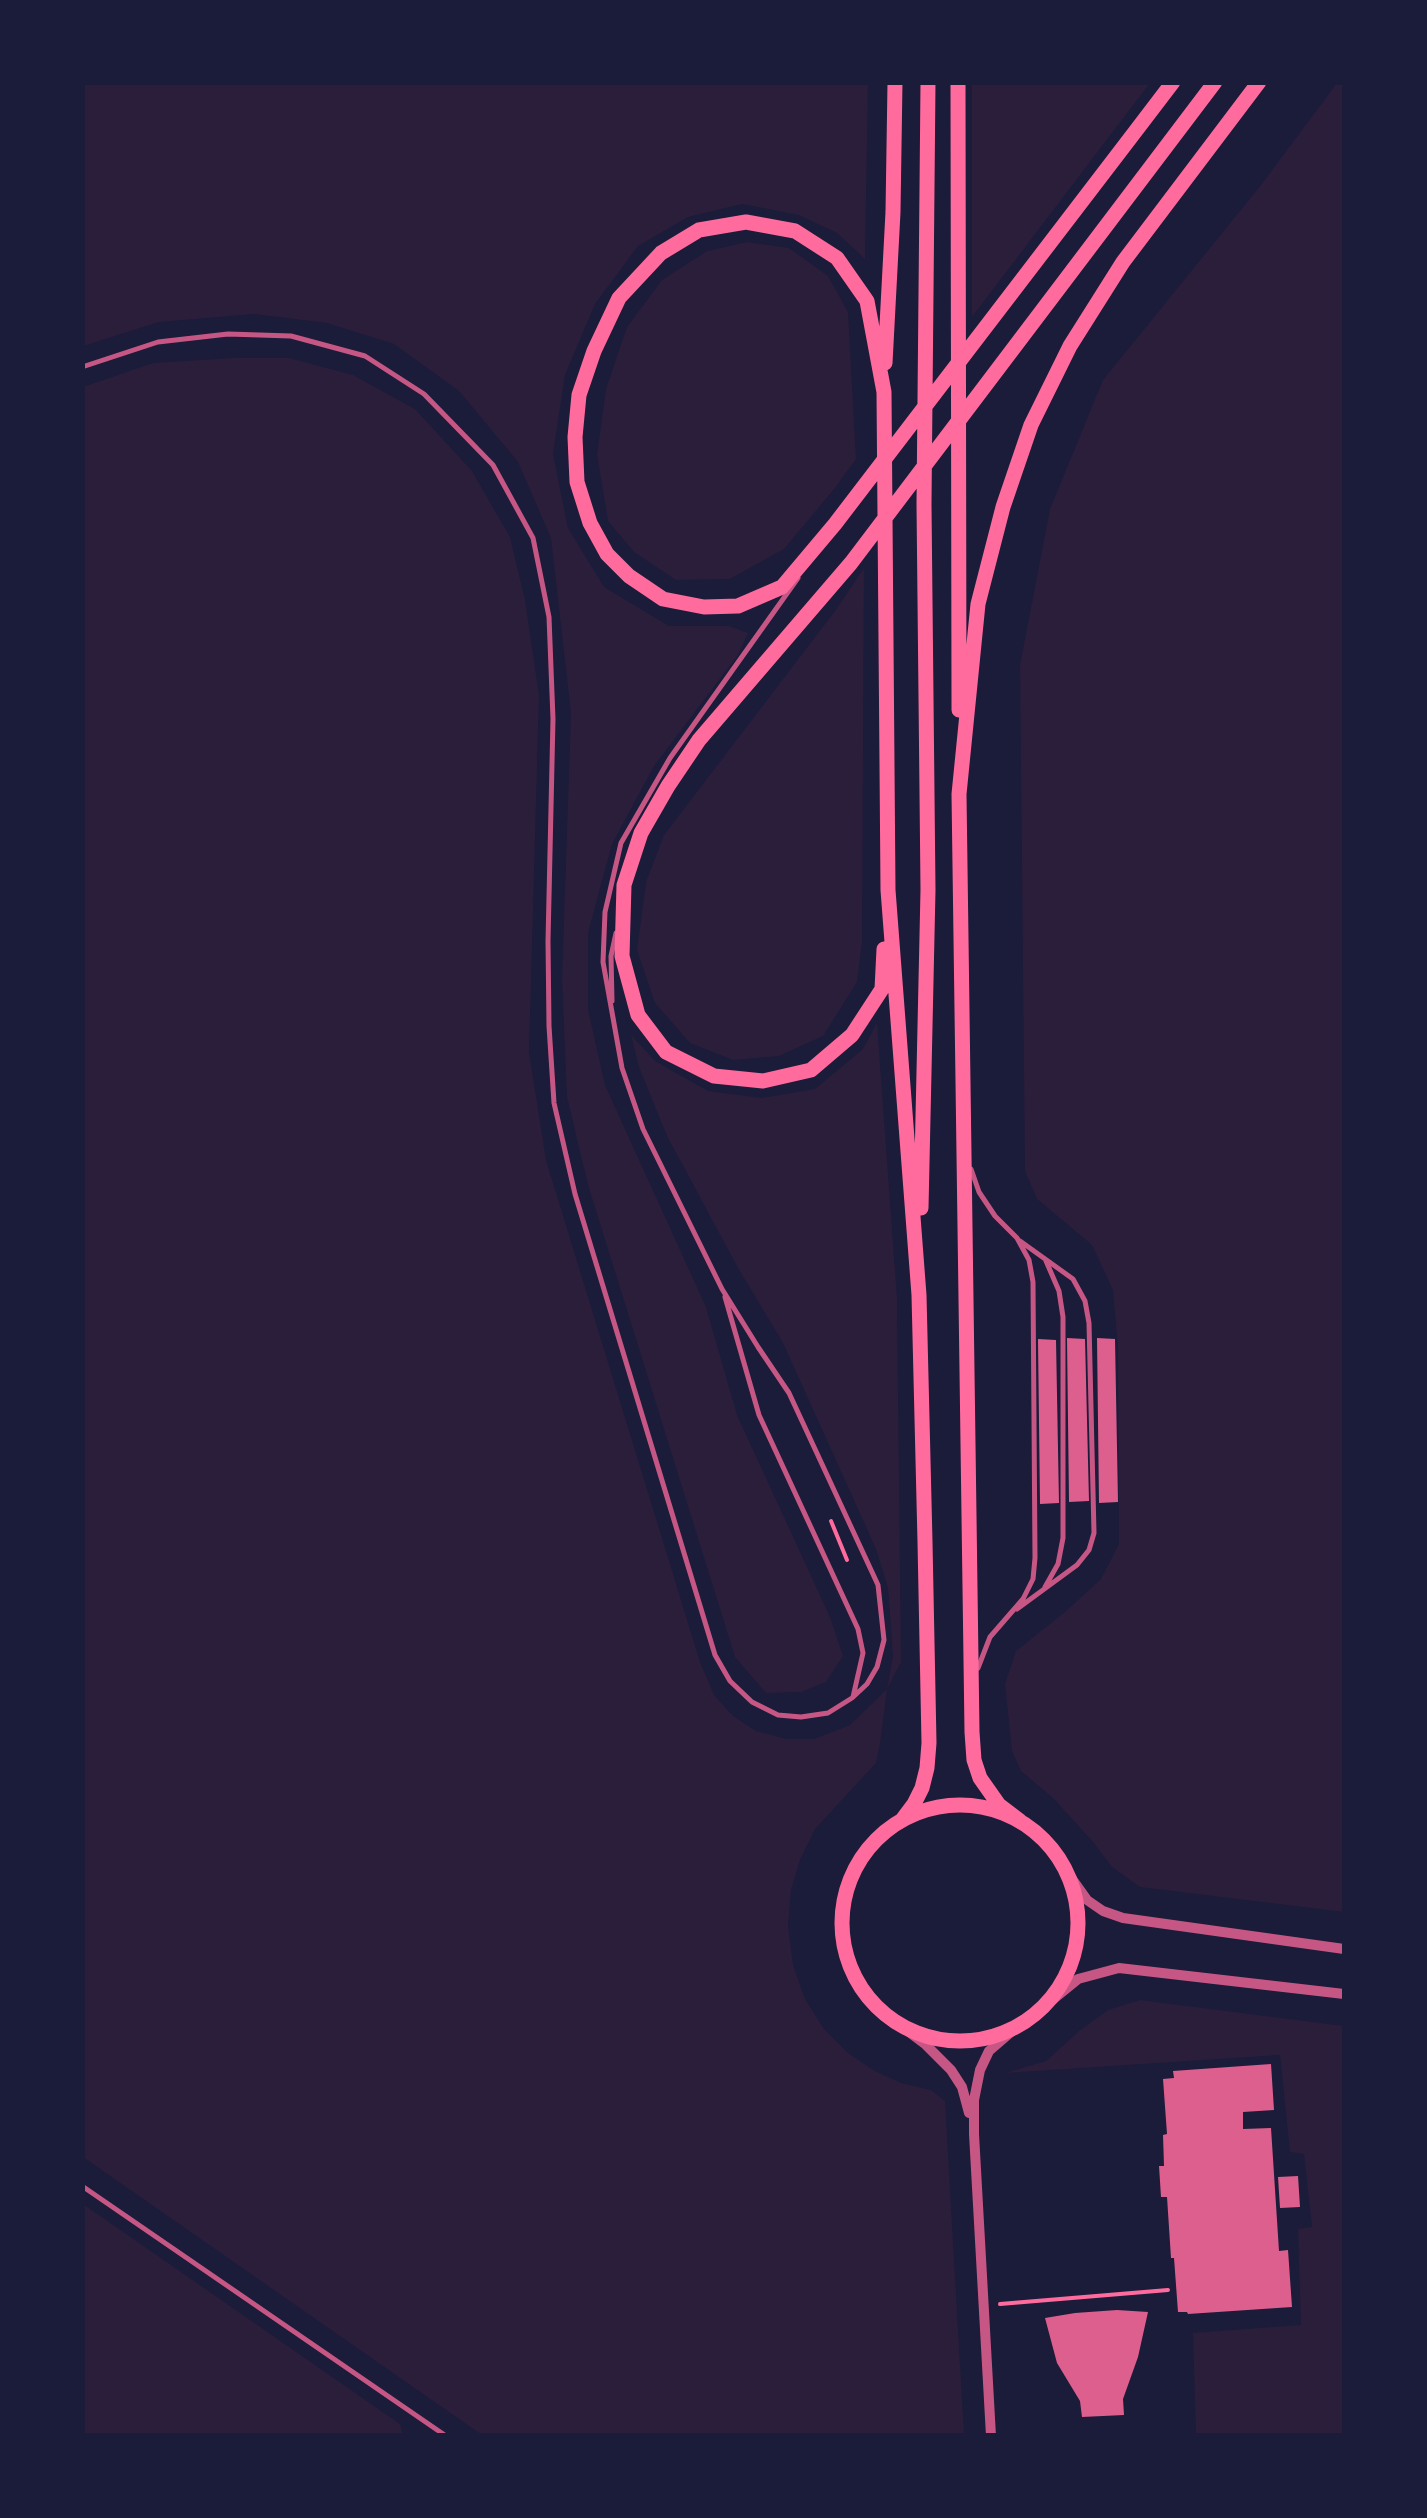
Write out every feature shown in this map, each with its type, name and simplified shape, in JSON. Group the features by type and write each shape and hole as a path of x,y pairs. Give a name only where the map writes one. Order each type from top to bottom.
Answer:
{"main road":[{"path":"895,82 884,392 888,890 919,1295"},
{"path":"902,1820 922,1788 929,1743 919,1295 928,890 924,485 928,82"},
{"path":"958,82 959,794 974,1760 980,1778 998,1805 1020,1820 1047,1843 1067,1872 1077,1906 1077,1942 1066,1976 1046,2005 1018,2026 985,2039 948,2041 928,2037 893,2020 864,1992 854,1975 843,1937 845,1897 860,1860 872,1844 902,1820 931,1808 962,1804 1020,1820"},
{"path":"884,392 867,301 837,258 795,230 746,222 698,230 660,253 619,298 594,351 579,394 575,438 577,482 590,524 607,554 629,576 663,598 704,607 738,606 782,588 1172,82"},
{"path":"888,890 882,988 852,1035 811,1070 763,1080 714,1076 666,1052 638,1015 622,956 624,885 640,832 699,740 851,563 1215,82"},
{"path":"959,794 978,604 1003,507 1030,425 1070,346 1122,262 1259,82"}],"street":[{"path":"1067,1872 1087,1900 1123,1918 1344,1949"},
{"path":"1046,2005 1078,1979 1118,1968 1344,1994"},
{"path":"893,2020 951,2070 962,2087 974,2134"},
{"path":"991,2436 974,2100 980,2070 990,2050 1018,2026"}],"lane":[{"path":"82,367 158,342 228,334 292,336 364,356 424,394 493,465 533,538 550,617 553,719 549,1026 554,1103 574,1194 715,1655 730,1681 752,1702 778,1716 801,1717 828,1713 852,1698 877,1667 884,1640 878,1586 789,1393 722,1289 643,1128 622,1068 603,962 605,912 621,843 670,758 835,524"},
{"path":"612,1019 611,956 624,885"},
{"path":"963,1122 979,1192 1017,1238 1073,1279 1087,1312 1094,1533 1090,1550 1006,1617"},
{"path":"972,1700 978,1666 990,1637 1023,1599 1033,1579 1033,1282 1030,1260 1017,1238"},
{"path":"1043,1590 1058,1564 1063,1538 1064,1317 1060,1291 1046,1259"},
{"path":"722,1289 759,1415 858,1629 863,1653 852,1698"},
{"path":"82,2186 446,2436"}],"path":[{"path":"831,1521 848,1560"},
{"path":"985,2305 1168,2290"}],"shaded area":[{"path":"83,82 868,83 865,259 837,233 799,215 742,204 688,217 638,246 595,304 565,375 553,454 568,528 604,587 669,626 729,626 748,633 738,655 654,766 612,844 588,933 588,1009 605,1085 706,1307 737,1415 830,1617 843,1656 826,1682 801,1692 766,1693 735,1657 588,1185 567,1097 562,979 571,713 551,538 518,462 459,391 394,344 327,323 254,314 159,322 83,346"},
{"path":"972,83 1150,83 972,317"},
{"path":"1337,83 1344,83 1344,1912 1140,1887 1112,1867 1054,1799 1021,1771 1012,1751 1005,1684 1016,1651 1101,1579 1119,1544 1118,1347 1113,1290 1092,1245 1037,1199 1025,1171 1020,665 1050,509 1103,380 1261,185"},
{"path":"747,242 789,248 828,276 848,312 856,459 784,549 730,579 676,580 634,552 608,521 597,455 606,389 627,327 662,280 707,251"},
{"path":"289,358 353,375 415,409 472,471 510,537 525,600 539,695 529,1052 546,1160 700,1662 714,1695 733,1716 756,1731 786,1739 814,1739 850,1725 887,1689 876,1763 815,1829 791,1890 788,1926 793,1965 805,1999 824,2029 873,2070 901,2083 931,2090 945,2101 964,2435 482,2435 83,2157 83,387 153,363"},
{"path":"864,568 862,942 857,982 823,1036 779,1056 733,1060 690,1043 655,1003 637,950 646,882 664,835"},
{"path":"877,1023 897,1298 901,1662 887,1689 893,1656 888,1588 876,1549 783,1343 667,1136 639,1067 631,1035 655,1061 708,1091 762,1098 815,1089 863,1049"},
{"path":"1140,2000 1344,2026 1344,2435 1196,2435 1193,2333 1301,2325 1298,2229 1312,2227 1304,2154 1290,2152 1280,2055 1005,2073 1046,2061 1108,2010"},
{"path":"83,2204 400,2424 403,2435 83,2435"}],"building":[{"path":"1067,1338 1085,1339 1089,1501 1069,1502"},
{"path":"1097,1338 1115,1339 1118,1502 1099,1503"},
{"path":"1038,1339 1056,1340 1059,1503 1040,1504"},
{"path":"1271,2064 1274,2110 1243,2112 1243,2129 1271,2128 1279,2251 1288,2250 1292,2307 1178,2312 1167,2197 1161,2197 1159,2166 1164,2166 1163,2135 1167,2134 1163,2079 1174,2078 1173,2071"},
{"path":"1298,2176 1300,2207 1280,2208 1278,2177"},
{"path":"1117,2310 1148,2312 1123,2399 1124,2415 1082,2417 1080,2401 1057,2363 1045,2318"}]}
